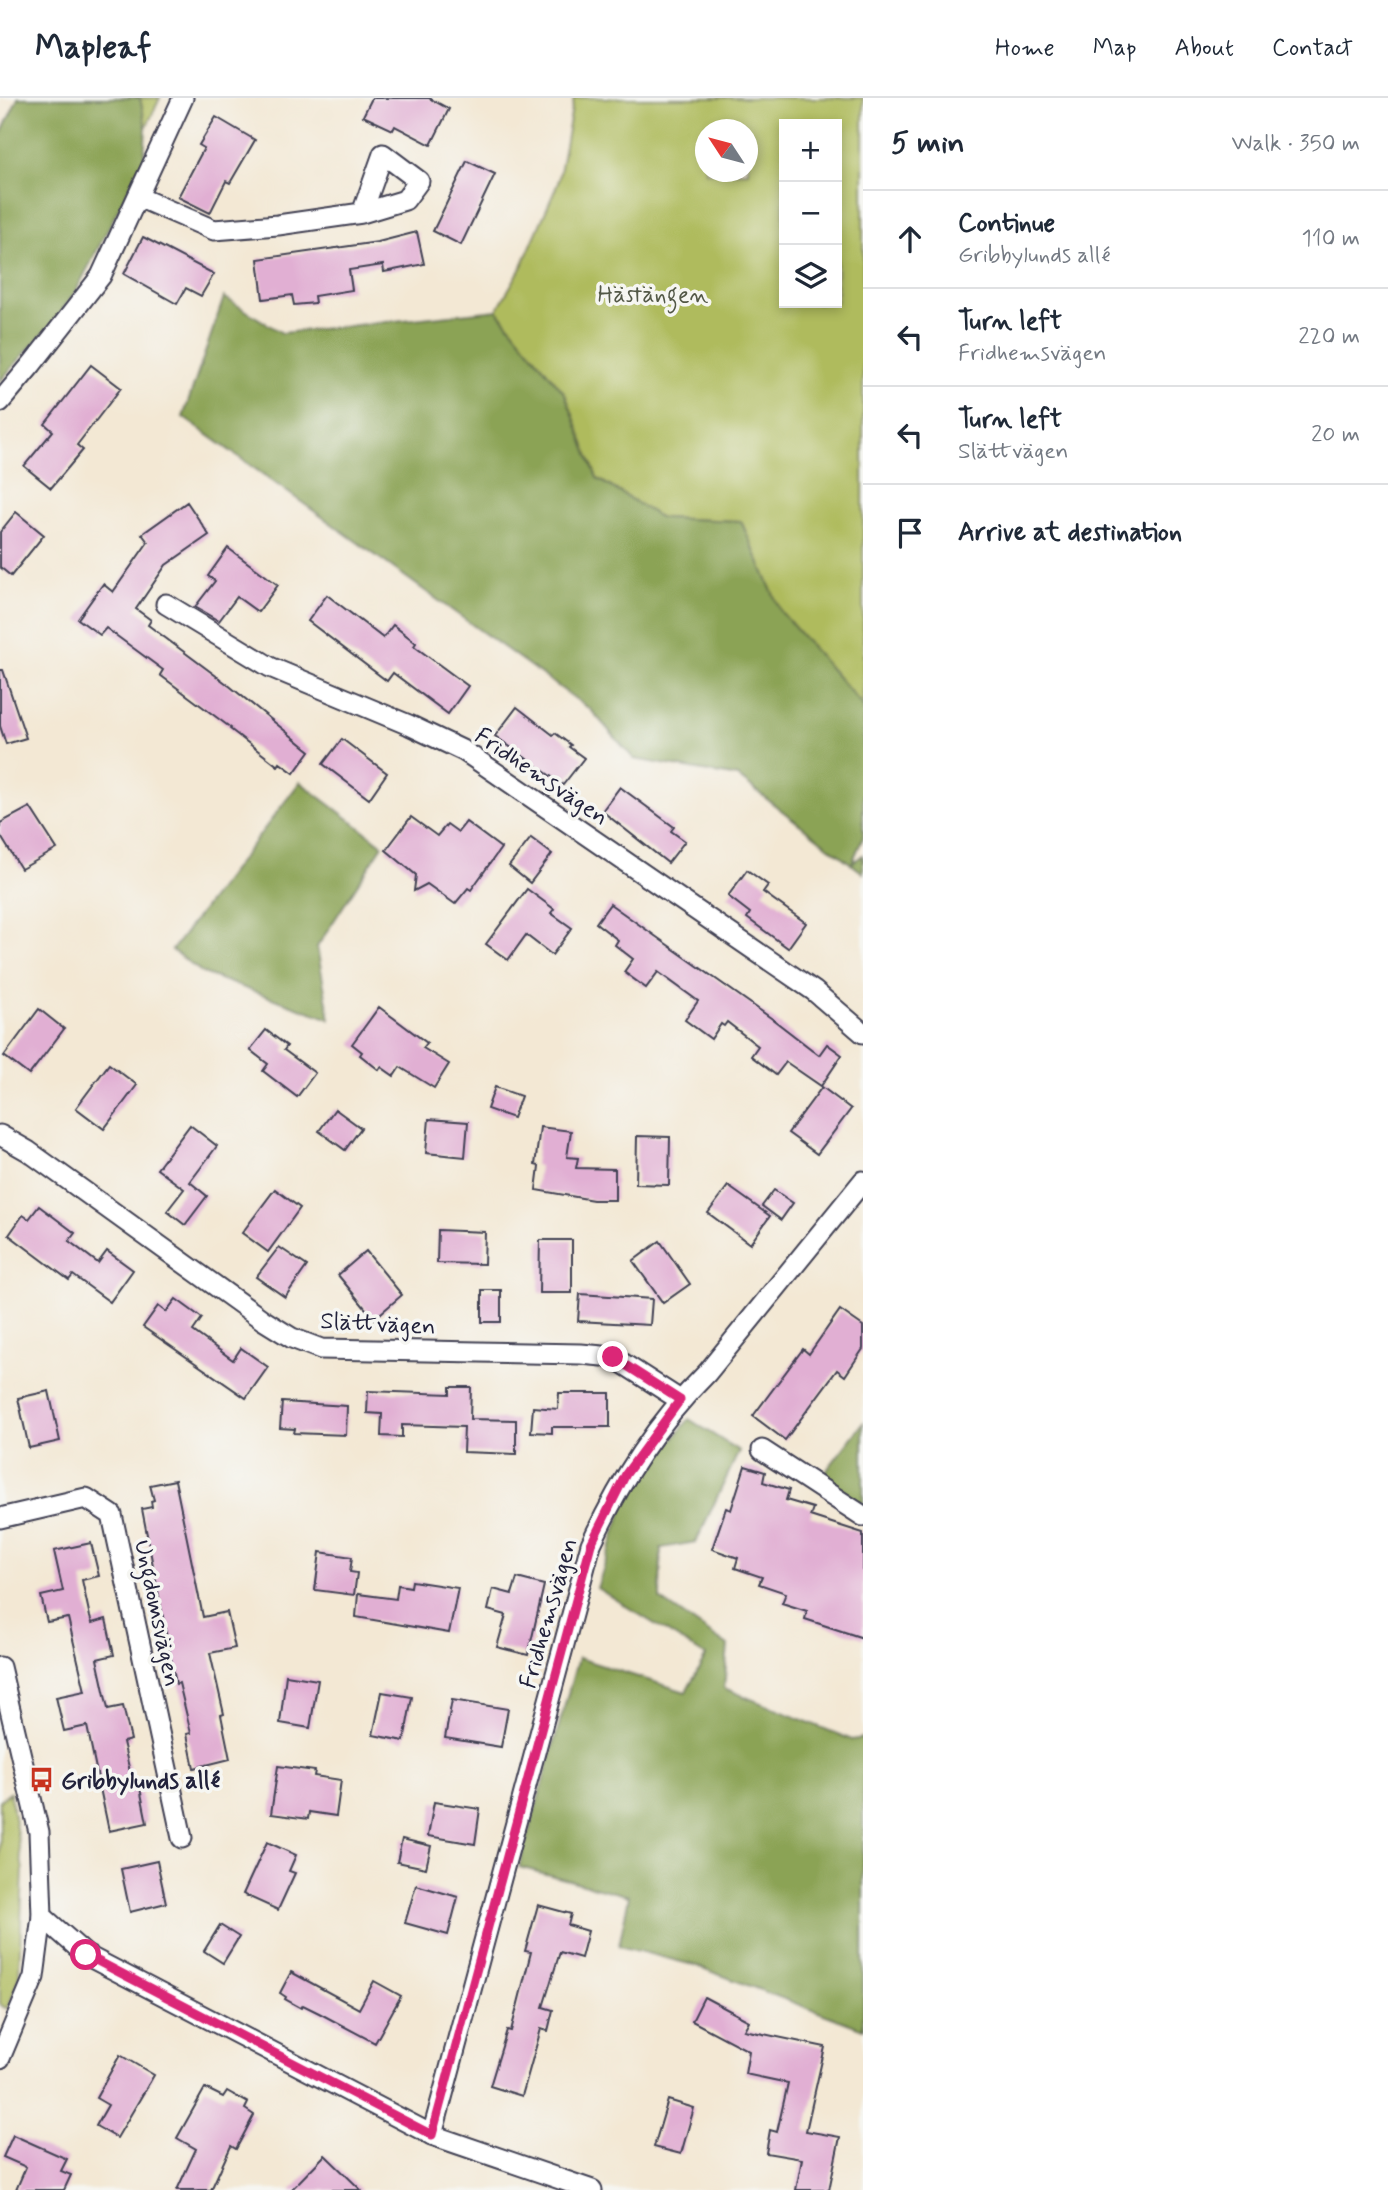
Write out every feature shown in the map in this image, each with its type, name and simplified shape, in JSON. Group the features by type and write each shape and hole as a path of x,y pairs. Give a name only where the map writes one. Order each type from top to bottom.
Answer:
{"street":[{"path":"0,402 101,276 183,98"},
{"path":"138,197 214,230 278,225 362,213"},
{"name":"Fridhemsvägen","path":"166,604 270,667 464,751 814,991 863,1033"},
{"name":"Slättvägen","path":"0,1135 28,1151 292,1338 321,1349 581,1353 613,1357 680,1400"},
{"name":"Fridhemsvägen","path":"432,2135 591,1544 626,1474 680,1400 707,1373 863,1181"},
{"path":"762,1450 863,1516"},
{"name":"Ungdomsvägen","path":"0,1518 86,1499 112,1515 182,1838"},
{"path":"0,1667 39,1832 43,1916 34,1977 0,2058"},
{"path":"43,1916 86,1955 432,2135 592,2190"}],"green space":[{"path":"18,98 140,98 146,128 144,159 77,289 57,318 0,381 0,136"},
{"path":"140,98 160,98 146,128"},
{"name":"Hästängen","path":"574,98 863,98 863,706 781,612 741,521 661,518 597,478 565,394 497,310 522,266 558,183"},
{"path":"224,297 282,333 497,310 565,394 597,478 661,518 741,521 781,612 863,706 863,837 852,863 863,855 863,873 738,777 634,759 591,710 183,417"},
{"path":"300,782 383,845 317,947 330,1019 203,973 172,950"},
{"path":"689,1419 739,1451 696,1542 661,1548 660,1599 728,1646 724,1688 852,1740 863,1738 863,2029 697,1966 619,1946 629,1896 519,1867 578,1658 686,1692 706,1656 597,1588 625,1502"},
{"path":"863,1423 863,1504 839,1492 823,1475"},
{"path":"10,1793 23,1870 19,1975 8,2009 0,2005 0,1800"}],"building":[{"path":"372,98 429,98 449,109 431,145 395,126 393,130 363,116"},
{"path":"216,117 255,140 230,183 226,181 210,213 178,197 204,148 199,145"},
{"path":"467,161 495,174 461,245 433,231"},
{"path":"417,232 424,264 384,272 383,265 349,270 352,290 314,296 315,303 294,305 292,295 263,299 258,259 378,242"},
{"path":"143,237 214,274 201,296 186,288 177,304 124,274"},
{"path":"91,365 121,388 77,445 83,450 51,488 24,466 53,431 45,424"},
{"path":"187,502 209,535 166,565 136,609 151,620 148,625 310,751 294,773 280,763 278,766 230,729 160,675 163,670 106,628 100,635 78,619 103,584 113,592 148,542 142,534"},
{"path":"16,512 44,535 11,576 0,567 0,532"},
{"path":"228,548 278,585 258,612 237,597 219,621 195,607 215,581 208,576"},
{"path":"327,595 383,638 393,625 416,643 414,646 468,686 448,714 393,673 387,681 308,621"},
{"path":"0,670 3,670 26,738 6,744 0,726"},
{"path":"517,707 553,735 555,733 571,745 569,747 584,758 563,785 495,736"},
{"path":"342,739 387,773 369,799 323,764"},
{"path":"620,787 674,827 671,831 685,841 668,863 602,811"},
{"path":"30,807 57,849 21,869 0,835 0,823"},
{"path":"411,817 437,836 447,824 458,832 466,822 501,848 471,890 468,888 455,904 427,884 414,891 416,875 386,850"},
{"path":"531,838 552,854 530,883 509,866"},
{"path":"747,870 768,885 763,892 806,923 788,948 747,918 750,913 728,896"},
{"path":"527,889 554,909 551,913 572,928 552,955 526,935 508,960 486,944"},
{"path":"610,904 819,1055 827,1044 842,1055 821,1086 786,1062 776,1075 751,1056 758,1046 727,1022 724,1026 721,1024 711,1039 685,1020 698,1001 658,972 646,988 624,972 633,959 615,945 618,940 596,923"},
{"path":"379,1007 427,1043 423,1048 449,1064 434,1088 400,1067 394,1076 381,1067 379,1070 360,1055 362,1052 352,1044"},
{"path":"39,1009 64,1029 29,1075 4,1056"},
{"path":"266,1030 287,1046 284,1050 315,1073 297,1097 263,1071 268,1064 250,1050"},
{"path":"109,1064 137,1085 104,1129 76,1108"},
{"path":"495,1087 521,1096 513,1118 487,1109"},
{"path":"822,1087 851,1109 817,1154 788,1133"},
{"path":"335,1109 361,1128 345,1150 319,1131"},
{"path":"429,1119 468,1122 465,1157 426,1153"},
{"path":"190,1125 217,1146 190,1182 207,1196 185,1225 167,1211 184,1189 157,1169"},
{"path":"540,1127 571,1131 567,1157 578,1158 576,1168 615,1169 615,1200 593,1200 536,1190 539,1166 535,1165"},
{"path":"637,1136 670,1137 669,1185 636,1184"},
{"path":"728,1186 770,1216 750,1244 708,1213"},
{"path":"275,1189 300,1208 268,1252 242,1233"},
{"path":"774,1190 793,1203 781,1220 762,1206"},
{"path":"39,1206 75,1233 69,1241 98,1263 107,1251 133,1270 110,1302 73,1275 69,1280 9,1235 23,1215 29,1219"},
{"path":"438,1230 485,1232 484,1264 437,1263"},
{"path":"540,1240 572,1240 572,1293 539,1293"},
{"path":"660,1241 690,1284 663,1303 633,1261"},
{"path":"279,1247 307,1266 285,1297 256,1277"},
{"path":"366,1251 402,1295 374,1319 338,1275"},
{"path":"482,1290 501,1290 501,1322 482,1322"},
{"path":"580,1294 652,1299 650,1325 578,1321"},
{"path":"176,1299 202,1318 193,1331 233,1360 241,1348 268,1367 246,1398 143,1327 158,1306 166,1312"},
{"path":"840,1310 863,1326 863,1349 845,1376 837,1370 785,1440 753,1416 803,1349 809,1354"},
{"path":"450,1387 471,1387 470,1419 516,1420 516,1454 463,1452 464,1427 402,1425 402,1437 381,1436 382,1414 367,1413 368,1391 450,1394"},
{"path":"49,1391 60,1441 29,1448 18,1398"},
{"path":"559,1393 610,1393 610,1427 552,1427 552,1433 531,1432 533,1407 558,1409"},
{"path":"282,1402 347,1406 346,1435 294,1433 295,1429 280,1428"},
{"path":"745,1466 765,1472 763,1482 789,1490 786,1500 813,1508 810,1516 863,1533 863,1638 805,1619 807,1611 782,1603 786,1593 759,1584 762,1577 735,1568 738,1558 712,1549 726,1508 731,1510"},
{"path":"175,1480 203,1617 227,1612 235,1648 210,1653 224,1714 221,1715 230,1759 194,1768 187,1734 191,1733 179,1683 176,1684 142,1509 152,1507 151,1501 154,1500 150,1485"},
{"path":"91,1543 99,1576 82,1580 92,1623 106,1619 114,1655 97,1659 108,1709 123,1706 131,1740 123,1742 134,1789 140,1788 147,1823 109,1831 87,1726 64,1731 56,1697 85,1691 68,1618 47,1622 41,1596 63,1591 54,1551"},
{"path":"320,1552 352,1557 350,1572 357,1573 354,1595 315,1590"},
{"path":"517,1578 544,1585 528,1655 497,1647 506,1615 488,1610 493,1589 512,1594"},
{"path":"412,1581 458,1588 449,1633 356,1617 358,1594 396,1599 398,1585 411,1587"},
{"path":"286,1675 318,1680 310,1728 280,1723"},
{"path":"382,1692 412,1697 404,1741 373,1735"},
{"path":"452,1700 508,1709 501,1747 445,1738"},
{"path":"278,1766 315,1771 314,1776 341,1780 336,1816 309,1812 308,1819 271,1814"},
{"path":"434,1802 480,1809 475,1844 428,1836"},
{"path":"402,1839 431,1846 426,1868 397,1862"},
{"path":"267,1842 296,1855 289,1871 295,1873 278,1910 243,1894"},
{"path":"157,1861 166,1903 130,1912 121,1869"},
{"path":"416,1885 458,1897 448,1935 405,1923"},
{"path":"538,1905 571,1914 568,1925 588,1931 581,1958 560,1952 543,2007 553,2010 548,2031 541,2029 522,2096 490,2086 507,2030 511,2031 531,1952 525,1951"},
{"path":"220,1925 239,1937 223,1963 204,1951"},
{"path":"291,1972 359,2009 374,1981 401,1996 375,2043 303,2005 301,2008 285,1999 280,1993"},
{"path":"704,1997 749,2021 744,2030 825,2047 806,2131 840,2137 829,2190 796,2190 802,2159 766,2153 770,2130 777,2132 788,2083 745,2074 749,2051 692,2021"},
{"path":"120,2055 154,2075 117,2138 96,2126 108,2105 96,2098"},
{"path":"205,2088 223,2097 227,2091 248,2103 245,2109 254,2115 236,2149 231,2146 211,2190 177,2190 196,2149 177,2138"},
{"path":"668,2100 694,2108 681,2154 654,2147"},
{"path":"13,2135 67,2159 61,2171 71,2175 64,2190 16,2190 26,2167 3,2157"},
{"path":"325,2155 361,2190 291,2190"}],"place":[{"name":"Gribbylunds allé","path":"41,1780"}],"route":[{"path":"86,1955 432,2135 591,1544 626,1474 680,1400 613,1357"}]}
